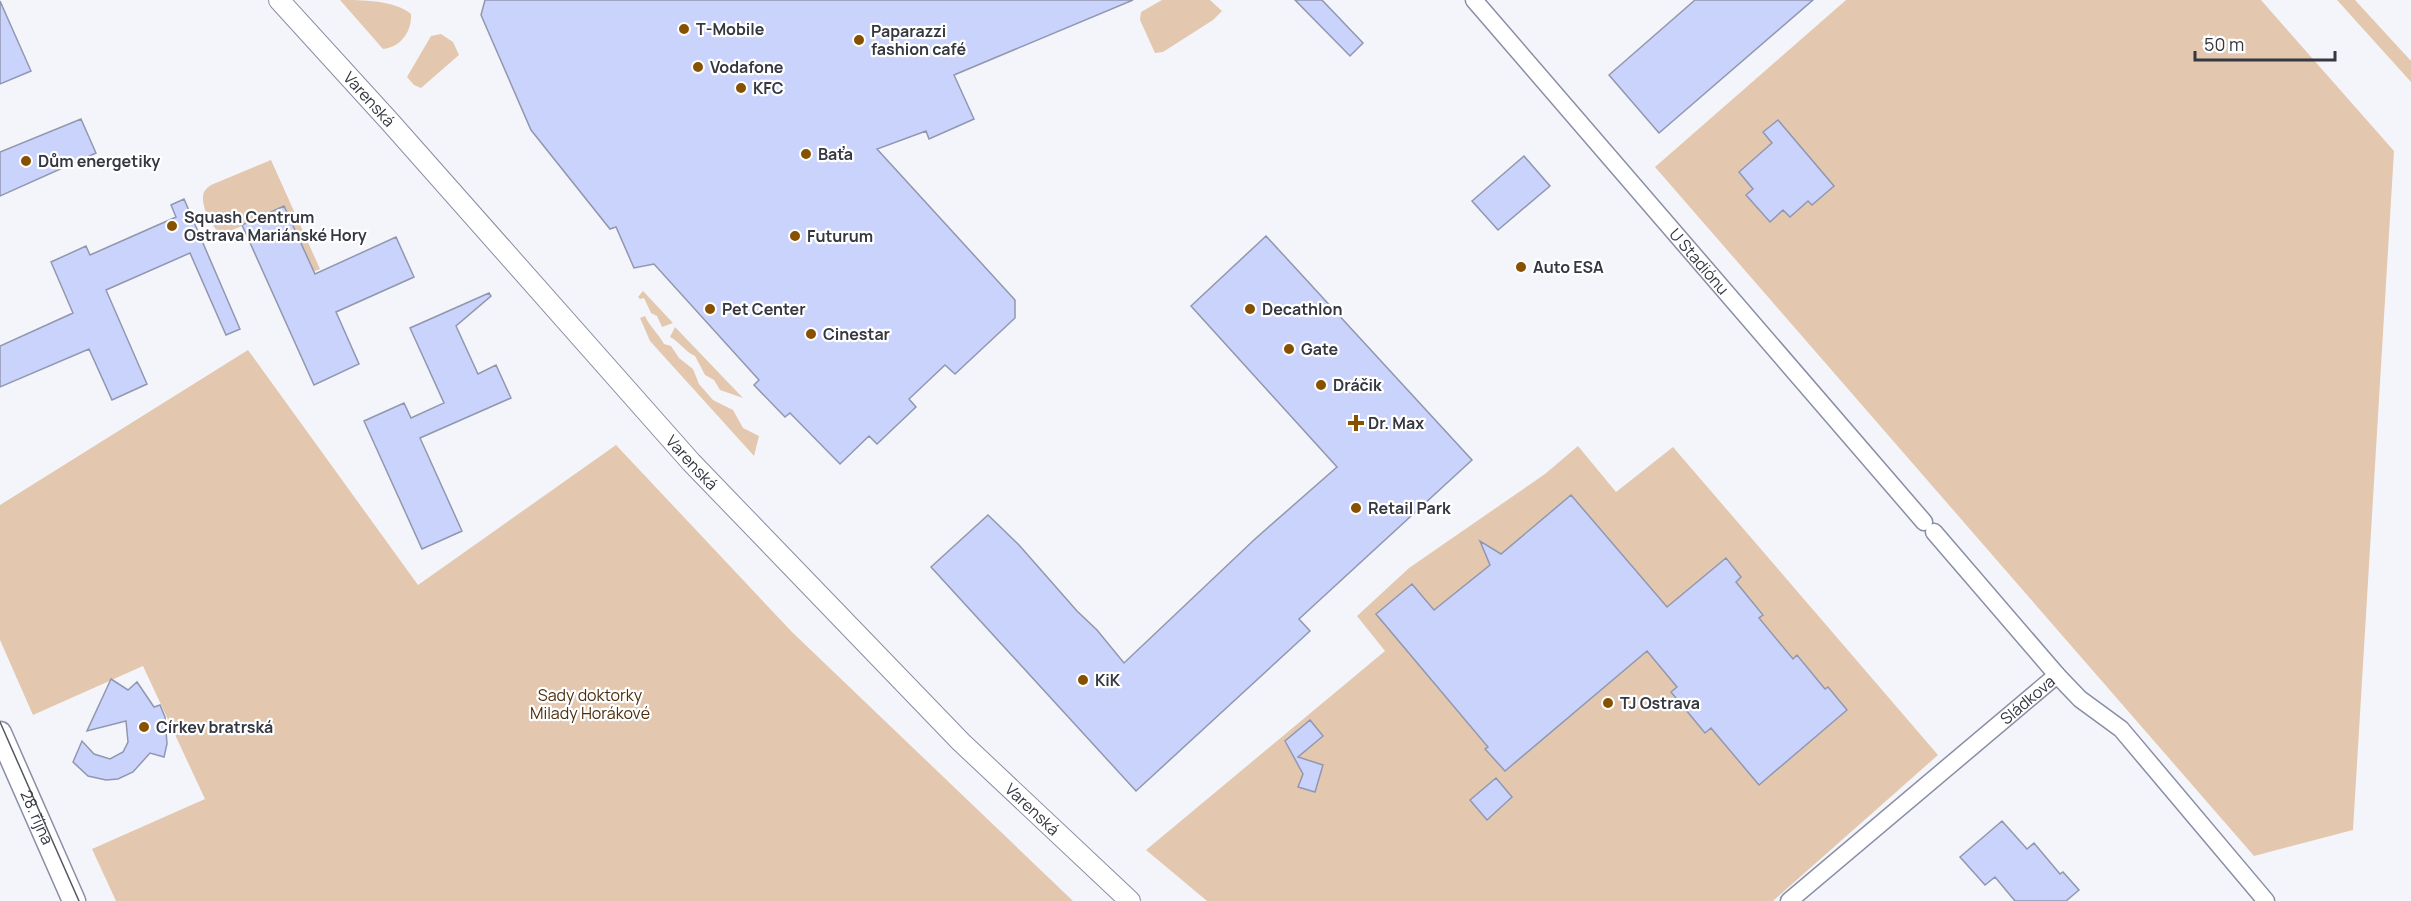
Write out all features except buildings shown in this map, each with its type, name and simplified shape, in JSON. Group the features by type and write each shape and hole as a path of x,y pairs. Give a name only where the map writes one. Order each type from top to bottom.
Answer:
{"main road":[{"name":"28. října","path":"0,733 74,901"}],"street":[{"name":"Varenská","path":"279,0 691,462 961,742 1130,901"},
{"name":"U Stadiónu","path":"1474,0 2057,675"},
{"name":"Sládkova","path":"1789,901 2057,675 2080,699 2121,729 2266,901"}],"green space":[{"path":"340,0 387,3 396,6 411,14 410,26 400,42 383,49"},
{"path":"1162,0 1210,0 1222,11 1213,20 1163,52 1155,53 1140,20 1141,12"},
{"path":"1846,0 2261,0 2394,151 2353,830 2254,856 1655,167"},
{"path":"2337,0 2355,0 2411,61 2411,82"},
{"path":"441,34 453,42 459,55 421,88 414,85 407,77 431,36"},
{"path":"271,160 320,269 313,272 284,208 223,234 212,224 206,213 203,197 208,187"},
{"path":"643,291 673,323 662,327 657,316 651,313 644,298 638,297"},
{"path":"645,316 664,344 671,346 679,358 693,369 699,384 713,400 733,410 743,428 759,436 754,456 650,341 640,318"},
{"path":"675,327 743,398 720,390 714,380 705,375 695,356 670,337"},
{"name":"Sady doktorky Milady Horákové","path":"248,350 418,585 616,445 792,632 1073,901 116,901 92,849 205,799 143,666 33,715 0,640 0,505"},
{"name":"TJ Ostrava","path":"1578,446 1616,492 1673,447 1938,755 1773,901 1207,901 1146,850 1385,651 1357,616 1409,568 1545,474"}],"tram line":[{"path":"0,722 79,901"}],"place":[{"name":"T-Mobile","path":"684,29"},
{"name":"Paparazzi fashion café","path":"859,40"},
{"name":"Vodafone","path":"698,67"},
{"name":"KFC","path":"741,88"},
{"name":"Baťa","path":"806,154"},
{"name":"Dům energetiky","path":"26,161"},
{"name":"Squash Centrum Ostrava Mariánské Hory","path":"172,226"},
{"name":"Futurum","path":"795,236"},
{"name":"Auto ESA","path":"1521,267"},
{"name":"Pet Center","path":"710,309"},
{"name":"Decathlon","path":"1250,309"},
{"name":"Cinestar","path":"811,334"},
{"name":"Gate","path":"1289,349"},
{"name":"Dráčik","path":"1321,385"},
{"name":"Dr. Max","path":"1356,423"},
{"name":"Retail Park","path":"1356,508"},
{"name":"KiK","path":"1083,680"},
{"name":"TJ Ostrava","path":"1608,703"},
{"name":"Církev bratrská","path":"144,727"}]}
